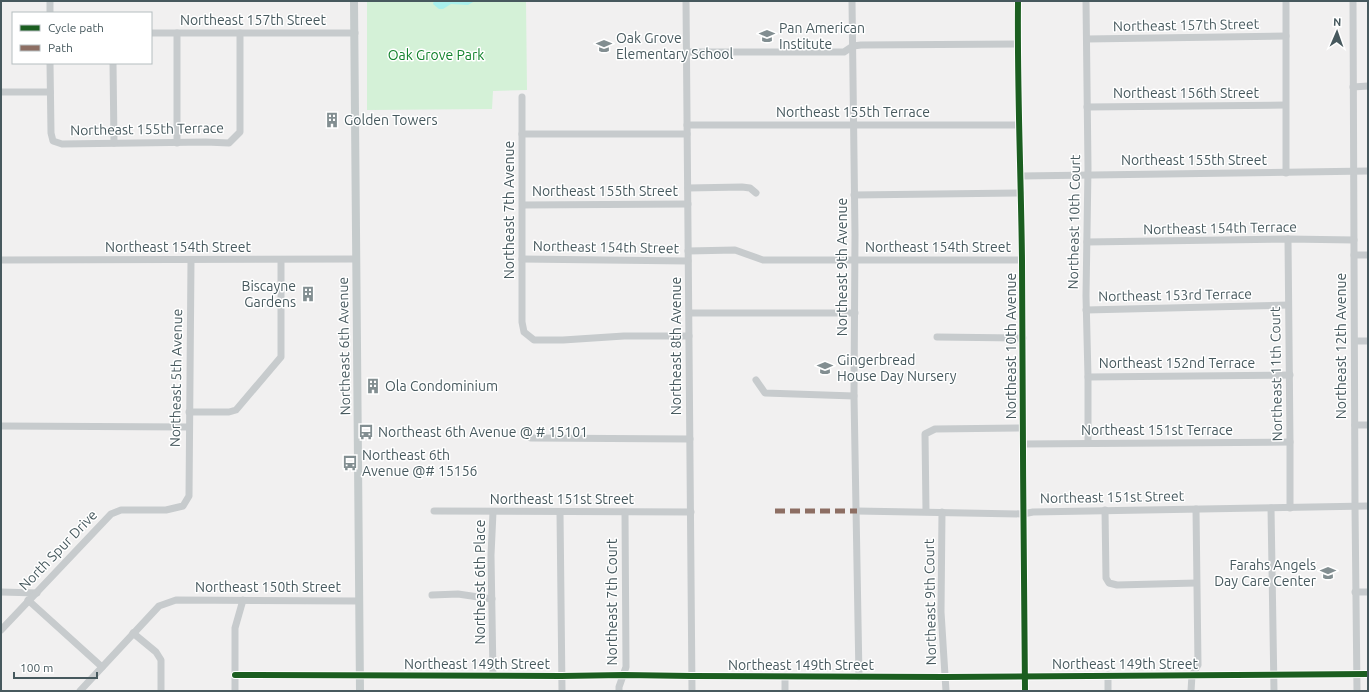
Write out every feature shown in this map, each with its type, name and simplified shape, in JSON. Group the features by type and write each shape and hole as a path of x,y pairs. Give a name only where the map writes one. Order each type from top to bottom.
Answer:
{"main road":[{"name":"Northeast 6th Avenue","path":"354,1 360,691"}],"street":[{"path":"50,1 50,12"},
{"name":"Northeast 8th Avenue","path":"686,1 688,261 690,313 692,691"},
{"name":"Northeast 9th Avenue","path":"852,1 855,313 854,396 859,677"},
{"name":"Northeast 10th Avenue","path":"1018,1 1018,125 1021,176 1022,260 1025,691"},
{"name":"Northeast 10th Court","path":"1086,1 1086,310 1088,443"},
{"path":"1286,1 1286,173"},
{"name":"Northeast 12th Avenue","path":"1353,1 1355,592 1357,691"},
{"name":"Northeast 155th Terrace","path":"50,92 51,133 53,141 62,144 228,143 240,132 240,32"},
{"name":"Northeast 157th Street","path":"152,33 355,33"},
{"path":"177,33 177,143"},
{"name":"Northeast 157th Street","path":"1087,39 1286,36"},
{"path":"686,52 844,52 853,46 1018,44"},
{"path":"1,92 50,92 50,64"},
{"path":"113,64 114,143"},
{"path":"1353,87 1368,86"},
{"name":"Northeast 7th Avenue","path":"522,97 522,322 524,332 534,340 563,340 624,336 689,336"},
{"name":"Northeast 156th Street","path":"1087,107 1285,105"},
{"name":"Northeast 155th Terrace","path":"687,125 1018,125"},
{"path":"522,134 687,134"},
{"name":"Northeast 155th Street","path":"1021,176 1368,171"},
{"name":"Northeast 155th Street","path":"688,188 742,187 750,188 756,194"},
{"path":"854,195 1021,193"},
{"name":"Northeast 155th Street","path":"523,205 688,204"},
{"name":"Northeast 154th Terrace","path":"1087,242 1288,239 1354,240"},
{"name":"Northeast 11th Court","path":"1288,239 1290,508"},
{"name":"Northeast 154th Street","path":"688,251 735,250 763,260 1022,260"},
{"path":"1354,255 1368,255"},
{"name":"Northeast 154th Street","path":"1,260 356,259"},
{"name":"Northeast 154th Street","path":"522,259 688,261"},
{"name":"Northeast 5th Avenue","path":"121,510 166,510 183,506 189,496 191,260"},
{"path":"189,412 229,412 236,410 281,357 281,260"},
{"name":"Northeast 153rd Terrace","path":"1086,310 1288,305"},
{"path":"690,313 855,313"},
{"path":"937,337 1022,338"},
{"path":"1355,341 1368,341"},
{"name":"Northeast 152nd Terrace","path":"1088,377 1290,375"},
{"path":"756,380 765,393 854,396"},
{"path":"1355,425 1368,425"},
{"path":"1,426 189,427"},
{"path":"926,511 926,434 935,429 1023,428"},
{"path":"531,438 690,439"},
{"name":"Northeast 151st Terrace","path":"1023,444 1290,442"},
{"name":"Northeast 151st Street","path":"856,511 926,511 1023,514 1033,512 1105,510 1368,506"},
{"path":"1271,508 1274,691"},
{"path":"1191,691 1192,675 1198,665 1196,509"},
{"name":"North Spur Drive","path":"1,630 111,514 121,510"},
{"path":"1105,510 1106,578 1109,582 1117,586 1196,583"},
{"name":"Northeast 151st Street","path":"434,511 691,512"},
{"name":"Northeast 6th Place","path":"492,676 491,556 493,512"},
{"path":"560,512 562,691"},
{"name":"Northeast 7th Court","path":"619,691 626,667 625,512"},
{"name":"Northeast 9th Court","path":"942,512 941,612 946,691"},
{"path":"1,592 37,592"},
{"path":"1355,592 1368,592"},
{"path":"432,595 458,594 492,599"},
{"path":"28,600 102,667"},
{"name":"Northeast 150th Street","path":"133,633 160,606 176,600 359,601"},
{"path":"235,691 235,628 243,600"},
{"path":"80,691 133,633 156,652 161,660 161,691"},
{"name":"Northeast 149th Street","path":"235,675 1025,677 1108,675 1368,674"},
{"path":"1108,675 1108,691"},
{"path":"785,676 785,691"}],"green space":[{"name":"Oak Grove Park","path":"367,1 526,1 527,90 493,91 492,109 367,110"}],"water":[{"path":"434,1 475,1 468,5 451,4 443,9 439,9 433,4"}],"marked path":[{"path":"775,511 857,511"}],"cycle path":[{"path":"1018,1 1022,261 1025,691"},
{"path":"235,675 945,677 1368,674"}],"place":[{"name":"Pan American Institute","path":"767,36"},
{"name":"Oak Grove Elementary School","path":"604,46"},
{"name":"Golden Towers","path":"332,120"},
{"name":"Biscayne Gardens","path":"308,294"},
{"name":"Gingerbread House Day Nursery","path":"825,368"},
{"name":"Ola Condominium","path":"373,386"},
{"name":"Northeast 6th Avenue @ # 15101","path":"366,432"},
{"name":"Northeast 6th Avenue @# 15156","path":"350,463"},
{"name":"Farahs Angels Day Care Center","path":"1328,573"}]}
